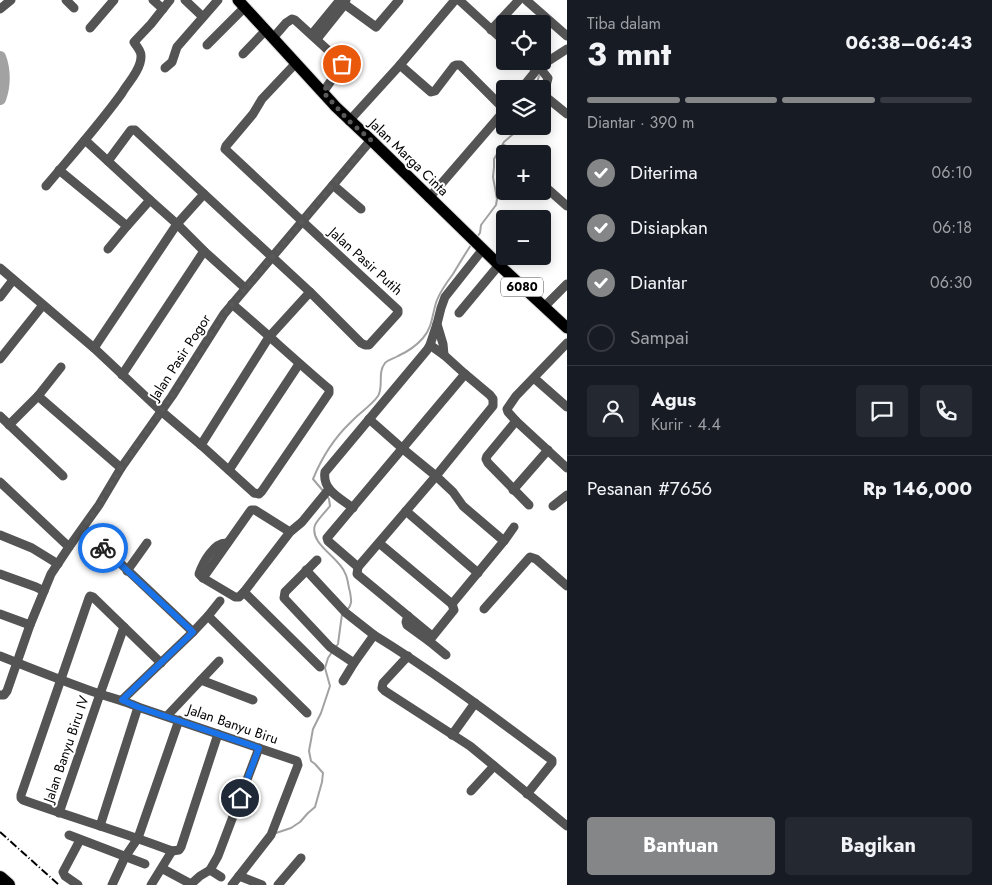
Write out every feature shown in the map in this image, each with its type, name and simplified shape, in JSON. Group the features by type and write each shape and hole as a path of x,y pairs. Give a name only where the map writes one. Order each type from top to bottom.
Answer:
{"highway":[{"path":"0,878 8,885"}],"main road":[{"name":"Jalan Marga Cinta","path":"241,4 349,121 371,140 496,262"},
{"name":"Jalan Marga Cinta","path":"499,265 567,328"}],"street":[{"path":"0,9 12,0"},
{"path":"66,0 74,8"},
{"path":"90,28 114,0"},
{"path":"153,0 163,9"},
{"path":"46,186 109,110 133,77 140,64 141,54 134,42 170,0"},
{"path":"184,0 203,17"},
{"path":"165,68 172,62 177,47 218,0"},
{"path":"315,37 342,1 376,27 399,0"},
{"path":"349,121 455,0"},
{"path":"459,0 496,34"},
{"path":"491,30 519,0"},
{"path":"526,0 567,36"},
{"path":"207,45 241,4"},
{"path":"243,54 292,19 295,20 342,64 323,92"},
{"path":"551,59 567,49"},
{"path":"296,63 262,99 253,114 225,149 302,221"},
{"path":"400,65 431,92 436,91 456,64 460,65 496,101"},
{"path":"528,80 535,70"},
{"path":"539,70 548,78 544,93 546,97 567,114"},
{"path":"429,198 496,120"},
{"path":"108,161 130,130 134,130 310,292 269,337 201,445"},
{"path":"85,140 244,288"},
{"name":"Jalan Pasir Pogor","path":"0,695 4,695 7,691 50,574 99,505 121,468 161,411 224,314 244,288 272,258 371,140"},
{"path":"59,170 127,226"},
{"path":"333,185 361,209"},
{"path":"551,192 567,206"},
{"path":"94,348 177,224 204,194"},
{"path":"108,249 150,200"},
{"name":"Jalan Pasir Putih","path":"302,221 398,310 398,313 369,345 365,345 310,292"},
{"path":"290,532 253,509 251,510 203,578 235,597 239,597 290,532 302,522 325,493 326,472 427,350 445,297 477,244"},
{"path":"122,375 204,251"},
{"path":"458,313 499,265"},
{"path":"0,268 94,348 161,411 254,493 258,494 329,393 329,388 232,304"},
{"path":"0,297 13,280"},
{"path":"544,307 567,284"},
{"path":"0,359 43,305"},
{"path":"437,324 444,355"},
{"path":"567,343 516,396 507,409 516,421 567,468"},
{"path":"430,345 490,395 493,399 492,406 436,476 358,567 357,574 408,616 446,655"},
{"path":"229,470 299,364"},
{"path":"9,425 38,396 61,367"},
{"path":"358,567 327,538 465,374"},
{"path":"534,378 567,407"},
{"path":"38,396 121,468"},
{"path":"0,416 63,476"},
{"path":"369,418 436,476 468,510 504,541"},
{"path":"516,421 486,459 529,505"},
{"path":"513,490 548,450"},
{"path":"0,482 69,547"},
{"path":"325,493 353,508"},
{"path":"553,506 567,495"},
{"path":"406,511 478,573"},
{"path":"452,604 514,527"},
{"path":"83,528 193,632"},
{"path":"0,535 32,548 58,564"},
{"path":"127,571 147,543"},
{"path":"379,543 452,604 454,610 430,639"},
{"path":"484,609 530,557 536,559 567,586"},
{"path":"318,560 285,592 284,598 330,647 354,663"},
{"path":"306,570 343,610 374,635 408,656 475,703 553,761 527,794"},
{"path":"0,574 44,591"},
{"path":"244,592 320,667"},
{"path":"161,663 90,596 87,599 21,798 59,813 172,851 179,850 218,734"},
{"path":"122,700 193,632 220,600"},
{"path":"0,614 30,625"},
{"path":"208,616 307,713"},
{"name":"Jalan Banyu Biru IV","path":"59,813 124,627"},
{"path":"343,681 374,635"},
{"name":"Jalan Banyu Biru","path":"0,656 60,680 294,759 298,762 271,833 238,876"},
{"path":"408,656 383,683 382,688 480,754 567,826"},
{"path":"167,716 218,660"},
{"path":"201,680 253,700"},
{"path":"452,735 475,703"},
{"path":"100,826 138,707"},
{"path":"112,885 125,857 138,838 179,720"},
{"path":"165,870 190,884 210,870 218,856 259,748"},
{"path":"471,791 494,766"},
{"path":"69,836 145,864"},
{"path":"78,885 65,876 63,872 80,840"},
{"path":"151,885 172,851"},
{"path":"278,885 301,858"},
{"path":"210,870 221,877"},
{"path":"232,885 238,876 262,885"}],"waterway":[{"path":"0,57 4,78 0,99"},
{"path":"538,80 539,76"},
{"path":"477,237 480,233 481,225 496,205 497,199 493,177 494,159 504,142 512,135"},
{"path":"324,492 313,479 324,456 345,428 378,396 380,392 381,371 385,363 411,348 426,334 431,325 435,305 440,293 471,245"},
{"path":"327,496 330,506 316,523 314,532 320,544 337,561 346,575 351,599 351,604 347,610"},
{"path":"335,648 338,644 342,614"},
{"path":"276,833 291,828 315,807 323,773 311,761 309,751 313,729 321,713 330,686 325,668 332,652"}],"railway":[{"path":"0,832 59,885"}],"way so far":[{"path":"103,548 83,528 121,468 172,396 224,314 371,140 349,121 323,92 342,64"}],"route":[{"path":"103,548 193,632 122,700 259,748 240,798"}]}
